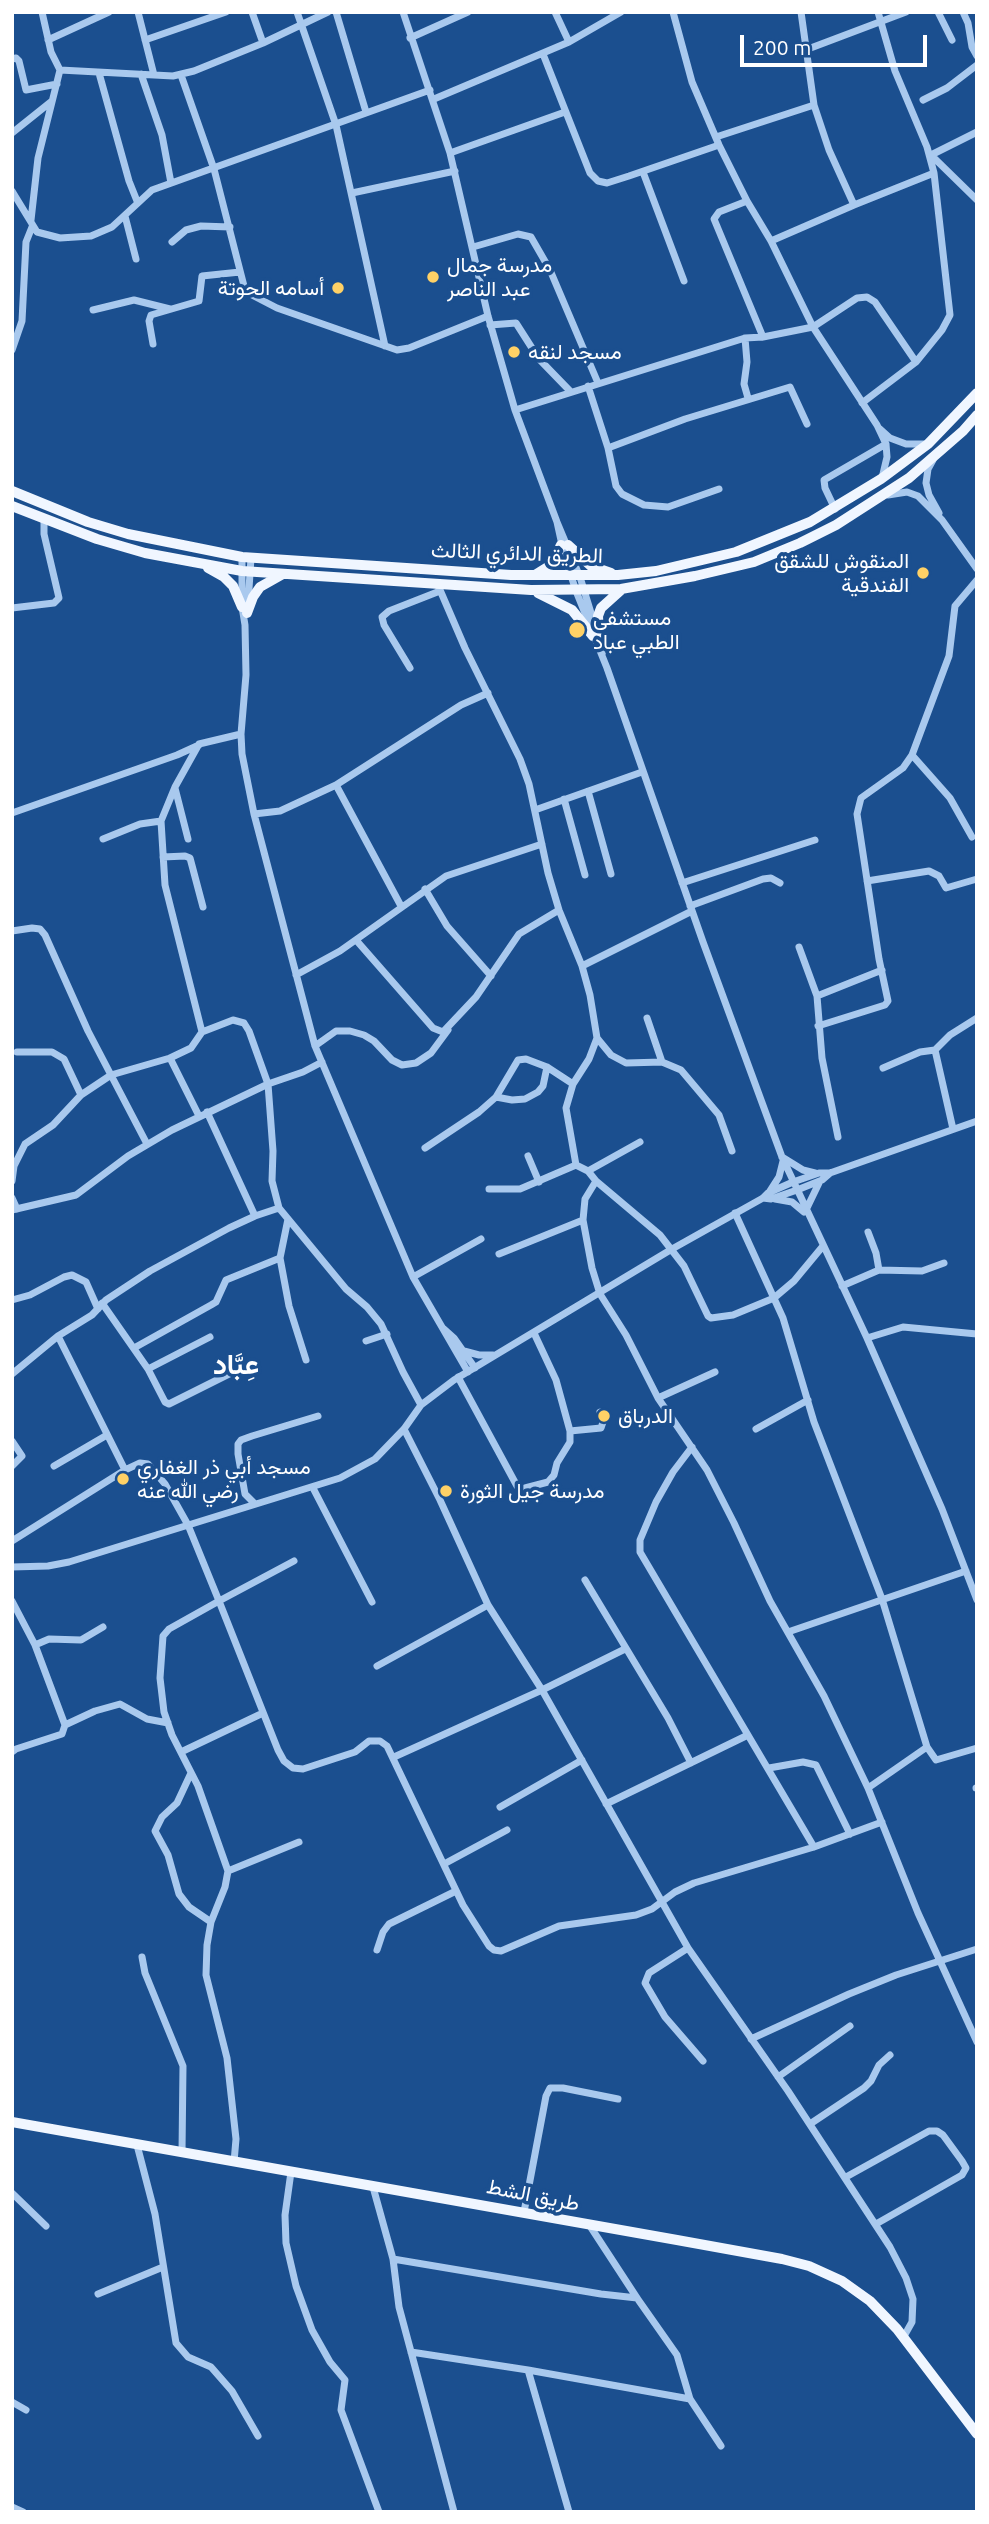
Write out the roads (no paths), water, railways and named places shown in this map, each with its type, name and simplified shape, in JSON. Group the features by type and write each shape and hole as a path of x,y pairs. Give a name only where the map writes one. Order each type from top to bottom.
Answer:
{"main road":[{"name":"الطريق الدائري الثالث","path":"12,491 76,517 128,534 246,557 534,576 618,575 656,571 736,552 799,527 835,509 928,444 977,393"},
{"name":"الطريق الدائري الثالث","path":"12,506 97,539 145,553 246,571 439,587 621,589 754,562 800,543 881,498 935,456 977,415"},
{"path":"534,576 551,565 565,545 591,566 618,575"},
{"path":"194,563 224,577 233,586 244,610"},
{"path":"244,610 260,587 284,574"},
{"path":"596,636 601,608 621,589"},
{"path":"531,590 572,610 596,636"},
{"name":"طريق الشط","path":"12,2122 524,2212 809,2266 842,2281 862,2294 904,2338 977,2434"}],"street":[{"path":"12,350 22,321 26,242 32,224 38,158 60,70 41,12"},
{"path":"48,40 109,12"},
{"path":"138,12 154,75"},
{"path":"145,40 226,12"},
{"path":"252,12 263,43"},
{"path":"298,12 336,125 385,346"},
{"path":"336,12 366,112"},
{"path":"403,12 450,153 490,325 515,410 557,522 691,908 783,1158 806,1213 867,1338 942,1509 977,1600"},
{"path":"410,38 468,12"},
{"path":"555,12 569,42"},
{"path":"434,99 569,42 621,12"},
{"path":"673,12 692,82 717,141 747,201 771,241 813,327 877,425 886,444 887,457 881,479"},
{"path":"801,12 814,105 829,150 854,205"},
{"path":"862,403 916,362 942,330 950,309 930,155 895,71 878,12"},
{"path":"808,49 906,12"},
{"path":"938,12 952,40"},
{"path":"963,12 977,56"},
{"path":"60,70 181,75 263,43 326,13"},
{"path":"543,54 590,173 598,181 607,183 643,172 814,105"},
{"path":"12,59 19,61 26,90 57,84"},
{"path":"923,100 947,88 977,65"},
{"path":"99,73 137,201"},
{"path":"141,74 162,135 172,183"},
{"path":"181,75 214,170 244,286 250,294 260,300 402,350 488,316"},
{"path":"12,191 32,224 47,236 90,236 105,231 152,190 214,170 430,90"},
{"path":"12,133 52,101"},
{"path":"450,153 565,112"},
{"path":"930,155 977,132"},
{"path":"930,155 977,200"},
{"path":"352,193 455,171"},
{"path":"643,172 684,281"},
{"path":"771,241 934,173"},
{"path":"747,201 719,212 714,219 763,337"},
{"path":"125,216 136,259"},
{"path":"172,242 186,230 201,226 230,227"},
{"path":"474,247 518,234 531,237 550,270 598,383"},
{"path":"153,344 149,321 151,315 199,301 202,275 240,272"},
{"path":"515,410 745,338 813,327 857,298 867,298 875,302 916,362"},
{"path":"93,310 134,300 171,309"},
{"path":"490,325 516,323 539,359 570,391"},
{"path":"745,338 747,354 744,384 748,398"},
{"path":"588,386 608,448 616,486 622,494 638,503 660,507 674,506 719,489"},
{"path":"608,448 748,398 761,397 789,387 807,424"},
{"path":"877,425 898,442 928,444"},
{"path":"835,509 824,480 886,444"},
{"path":"935,456 928,469 926,483 942,520"},
{"path":"881,498 898,492 913,494 927,504 942,520 977,569"},
{"path":"12,608 54,604 59,598 44,534 44,520"},
{"path":"246,557 246,675 242,754 254,814 315,1046 412,1277 471,1370"},
{"path":"818,1026 886,1004 888,996 857,814 861,798 903,768 912,755 949,656 955,606 977,580"},
{"path":"410,668 382,617 439,587 520,759 559,910 582,965 590,995 597,1038 589,1059 573,1084 566,1108 576,1165"},
{"path":"254,814 280,811 336,785 451,711 488,693"},
{"path":"12,813 177,755 200,744 241,734"},
{"path":"200,744 175,787 161,821 167,896 202,1032"},
{"path":"912,755 950,798 972,837"},
{"path":"535,810 642,772"},
{"path":"336,785 401,906"},
{"path":"175,787 188,839"},
{"path":"588,791 611,874"},
{"path":"564,799 585,875"},
{"path":"103,839 140,824 161,821"},
{"path":"682,883 815,840"},
{"path":"296,975 356,940 446,876 542,844"},
{"path":"163,857 190,858 203,907"},
{"path":"867,881 929,871 939,876 946,888 977,879"},
{"path":"582,965 691,908 763,879 771,878 780,883"},
{"path":"425,889 447,926 491,976"},
{"path":"315,1046 336,1031 350,1031 374,1041 392,1060 402,1065 416,1063 431,1053 491,976 519,934 559,910"},
{"path":"12,931 33,928 40,929 44,935 147,1144"},
{"path":"356,940 433,1028 443,1032 448,1029"},
{"path":"799,947 817,996 824,1073 838,1138"},
{"path":"817,996 882,970"},
{"path":"648,1018 662,1062"},
{"path":"883,1068 911,1055 935,1050 950,1035 977,1018"},
{"path":"12,1181 14,1166 25,1144 53,1125 81,1095 111,1075 170,1058 191,1048 202,1032 233,1020 244,1023 268,1084 274,1151 272,1181 279,1208 346,1289 368,1307 387,1334 402,1373 421,1405"},
{"path":"597,1038 611,1055 626,1063 662,1062 681,1070 719,1115 732,1150"},
{"path":"935,1050 953,1129"},
{"path":"17,1052 52,1052 64,1059 81,1095"},
{"path":"170,1058 199,1116"},
{"path":"425,1148 479,1112 496,1097 517,1060 526,1059 547,1067 573,1084"},
{"path":"12,1198 15,1210 76,1195 147,1144 207,1112 322,1062"},
{"path":"496,1097 525,1099 538,1092 543,1086 547,1067"},
{"path":"207,1112 255,1216"},
{"path":"767,1197 797,1191 830,1173 977,1121"},
{"path":"588,1171 640,1142"},
{"path":"528,1156 539,1182"},
{"path":"783,1158 821,1177"},
{"path":"767,1197 779,1177 783,1158"},
{"path":"576,1165 588,1171 673,1249 711,1318 733,1315 774,1298 794,1281 822,1246"},
{"path":"489,1189 520,1189 576,1165"},
{"path":"12,1567 48,1566 69,1562 340,1478 375,1459 404,1429 421,1405 456,1378 735,1213 793,1182 821,1177"},
{"path":"806,1213 821,1177"},
{"path":"596,1181 585,1199 583,1220 600,1294 626,1335 658,1398 692,1447 721,1496 770,1601 824,1696 868,1788 939,1961 977,2042"},
{"path":"767,1197 792,1202 806,1213"},
{"path":"12,1374 58,1336 86,1320 100,1306 150,1271 255,1216 279,1208"},
{"path":"735,1213 783,1318 808,1400 882,1599 927,1747 936,1760 977,1748"},
{"path":"288,1220 280,1258 289,1306 306,1360"},
{"path":"499,1254 583,1220"},
{"path":"867,1232 876,1253 879,1270"},
{"path":"412,1277 481,1239"},
{"path":"134,1348 216,1302 226,1280 280,1258"},
{"path":"842,1286 879,1270 922,1271 944,1263"},
{"path":"12,1300 30,1295 72,1275 86,1282 100,1306 134,1348 165,1402 169,1404 241,1368"},
{"path":"867,1338 903,1327 977,1334"},
{"path":"366,1341 387,1334"},
{"path":"460,1354 456,1378 520,1489 548,1482 570,1442 570,1431 556,1380 534,1334"},
{"path":"58,1336 125,1470"},
{"path":"148,1369 210,1337"},
{"path":"460,1354 497,1355"},
{"path":"658,1398 715,1372"},
{"path":"756,1429 808,1400"},
{"path":"570,1431 601,1427 603,1422 600,1412"},
{"path":"255,1504 245,1494 238,1444 253,1436 318,1416"},
{"path":"404,1429 488,1605 542,1690 688,1948 846,2178 906,2278 912,2299 912,2322 904,2338"},
{"path":"54,1466 107,1435"},
{"path":"12,1441 22,1457 12,1466"},
{"path":"692,1447 664,1486 640,1539 639,1548 650,1572 814,1847"},
{"path":"12,1541 125,1470 140,1463 154,1468 188,1525 284,1761 293,1768 303,1769 355,1752 369,1741 380,1741 387,1746 456,1891 489,1945 498,1951 559,1926 636,1916 695,1883 814,1847 882,1822"},
{"path":"313,1488 372,1602"},
{"path":"234,2162 236,2139 228,2058 206,1975 207,1945 228,1871 191,1772 168,1723 161,1695 160,1661 163,1636 169,1629 294,1561"},
{"path":"788,1632 966,1571"},
{"path":"585,1580 668,1718 691,1763"},
{"path":"12,1601 35,1646 65,1725 62,1734 12,1752"},
{"path":"377,1666 488,1605"},
{"path":"35,1646 50,1639 81,1640 103,1628"},
{"path":"394,1757 625,1649"},
{"path":"65,1725 95,1711 120,1704 146,1719 168,1723"},
{"path":"181,1752 263,1713"},
{"path":"606,1804 748,1735"},
{"path":"868,1788 927,1747"},
{"path":"500,1807 582,1759"},
{"path":"769,1768 803,1762 816,1766 850,1834"},
{"path":"191,1772 177,1803 162,1816 155,1831 168,1855 179,1894 189,1907 212,1922"},
{"path":"444,1864 507,1830"},
{"path":"228,1871 299,1842"},
{"path":"377,1950 389,1924 456,1891"},
{"path":"688,1948 649,1973 645,1983 665,2017 703,2061"},
{"path":"751,2039 849,1994 977,1949"},
{"path":"142,1957 145,1973 183,2066 182,2152"},
{"path":"778,2077 850,2026"},
{"path":"810,2124 869,2084 878,2065 890,2055"},
{"path":"524,2212 546,2096 550,2088 618,2099"},
{"path":"846,2178 929,2131 937,2131 943,2135 962,2161 966,2168 962,2175 876,2224"},
{"path":"136,2145 154,2205 178,2348 188,2357 211,2367 232,2391 258,2436"},
{"path":"290,2172 285,2215 286,2243 296,2286 312,2330 330,2362 345,2380 341,2410 379,2512"},
{"path":"373,2187 393,2259 399,2307 452,2511"},
{"path":"12,2193 46,2226"},
{"path":"590,2226 636,2298 677,2355 690,2399 721,2446"},
{"path":"393,2259 636,2298"},
{"path":"98,2294 163,2267"},
{"path":"411,2352 690,2399"},
{"path":"528,2370 569,2512"},
{"path":"12,2403 26,2410"},
{"path":"12,2507 23,2512"}],"place":[{"name":"مدرسة جمال عبد الناصر","path":"433,277"},
{"name":"أسامه الحوتة","path":"338,288"},
{"name":"مسجد لنقه","path":"514,352"},
{"name":"المنقوش للشقق الفندقية","path":"923,573"},
{"name":"مستشفى الطبي عباد","path":"577,630"},
{"name":"الدرباق","path":"604,1416"},
{"name":"مسجد أبي ذر الغفاري رضي الله عنه","path":"123,1479"},
{"name":"مدرسة جيل الثورة","path":"446,1491"}],"district":[{"name":"عِبَّاد","path":"236,1365"}]}
